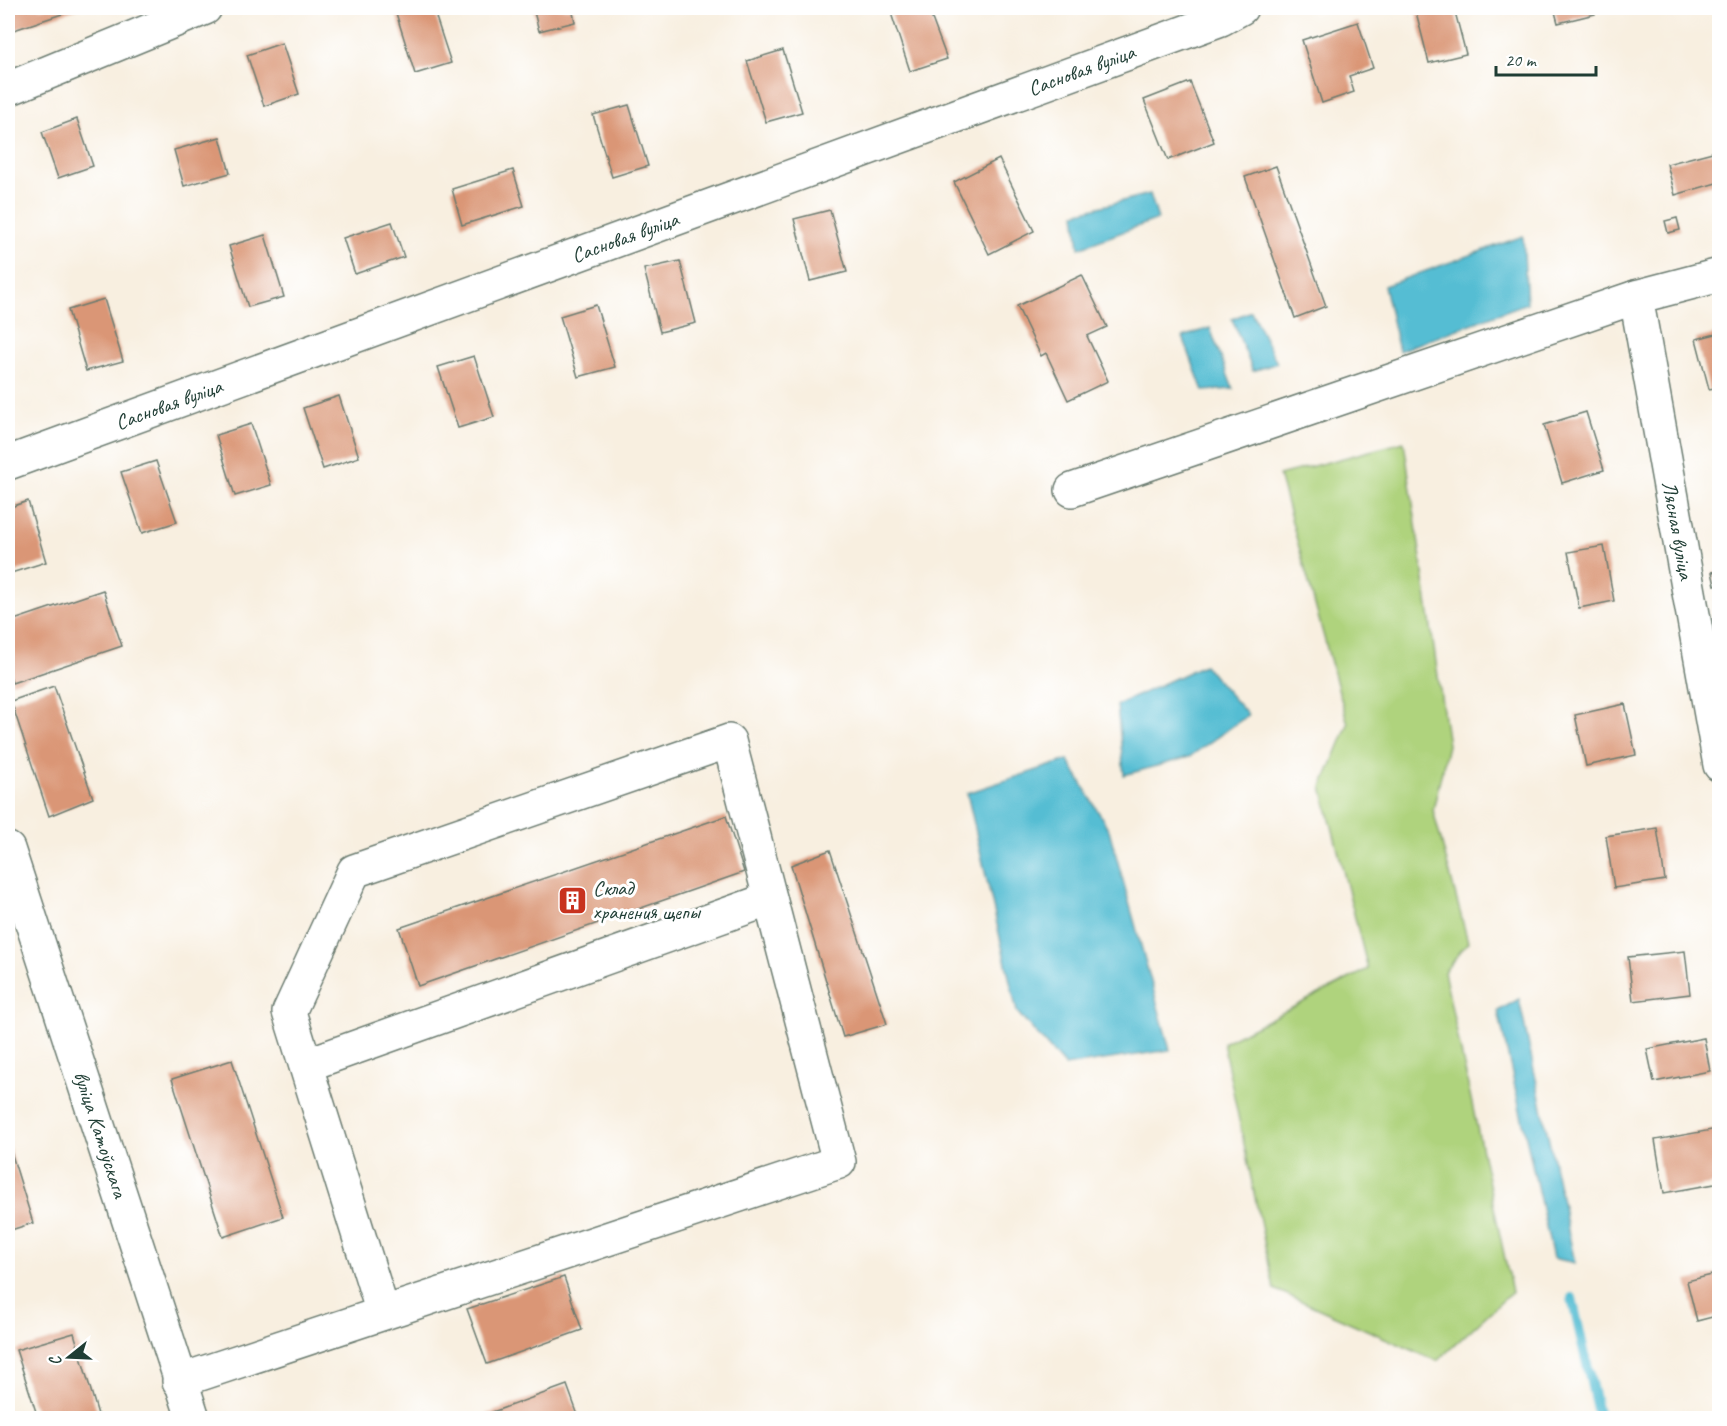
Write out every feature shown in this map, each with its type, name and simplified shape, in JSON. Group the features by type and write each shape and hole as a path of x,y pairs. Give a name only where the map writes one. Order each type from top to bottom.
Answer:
{"street":[{"path":"8,89 206,8"},
{"name":"Сасновая вуліца","path":"8,463 1210,23 1241,8"},
{"path":"1072,490 1636,297 1719,275"},
{"name":"Лясная вуліца","path":"1636,297 1719,765"},
{"path":"179,1381 839,1162 729,741 354,871 289,1012 383,1313"},
{"name":"вуліца Катоўскага","path":"8,849 193,1419"},
{"path":"306,1065 770,899"}],"green space":[{"path":"1404,442 1448,745 1433,810 1468,942 1444,972 1512,1292 1437,1361 1274,1289 1223,1043 1368,969 1322,787 1348,724 1279,475"}],"water":[{"path":"1150,194 1158,219 1079,248 1075,213"},
{"path":"1523,236 1527,303 1399,351 1384,286"},
{"path":"1251,311 1277,363 1253,371 1232,319"},
{"path":"1210,328 1233,389 1203,391 1183,337"},
{"path":"1204,665 1248,715 1189,757 1124,775 1117,705"},
{"path":"1068,760 1109,830 1170,1050 1065,1066 1017,1012 967,793"},
{"path":"1519,999 1575,1263 1553,1258 1498,1011"}],"building":[{"path":"8,8 80,8 11,31"},
{"path":"414,8 433,8 451,63 415,74 396,13"},
{"path":"533,8 572,8 575,22 539,31"},
{"path":"928,8 947,59 910,71 890,10"},
{"path":"1415,8 1454,8 1466,54 1429,63"},
{"path":"1554,8 1593,8 1595,14 1558,23"},
{"path":"1358,22 1373,68 1349,76 1354,92 1322,103 1302,40"},
{"path":"282,43 299,94 264,106 247,55"},
{"path":"783,50 802,112 766,122 747,61"},
{"path":"1190,82 1214,142 1168,160 1144,100"},
{"path":"629,105 648,166 612,177 593,115"},
{"path":"77,119 93,166 58,178 42,132"},
{"path":"220,137 230,173 184,186 174,150"},
{"path":"1720,150 1720,182 1675,195 1667,164"},
{"path":"999,159 1034,231 989,254 954,182"},
{"path":"1276,166 1326,306 1295,318 1245,177"},
{"path":"513,170 524,206 462,225 452,189"},
{"path":"830,210 847,272 810,281 794,219"},
{"path":"1677,218 1680,230 1668,233 1665,221"},
{"path":"392,222 404,257 355,274 343,238"},
{"path":"265,235 284,297 248,307 229,246"},
{"path":"680,261 696,323 660,332 644,269"},
{"path":"1082,275 1107,327 1087,336 1108,381 1068,400 1046,353 1041,356 1017,306"},
{"path":"104,299 123,361 86,371 68,310"},
{"path":"596,305 615,367 578,377 560,316"},
{"path":"1720,333 1720,387 1709,389 1696,339"},
{"path":"474,356 494,417 458,428 438,367"},
{"path":"339,396 359,457 323,469 303,408"},
{"path":"1586,412 1604,470 1562,483 1544,425"},
{"path":"251,424 271,485 235,496 216,435"},
{"path":"156,461 177,522 142,533 121,472"},
{"path":"28,501 46,562 8,574 8,508"},
{"path":"1604,546 1614,601 1579,608 1568,552"},
{"path":"1720,571 1720,584 1715,585 1712,572"},
{"path":"103,590 122,646 12,683 8,669 8,622"},
{"path":"54,686 93,798 49,816 11,701"},
{"path":"1625,704 1636,755 1586,766 1575,715"},
{"name":"Склад хранения щепы","path":"726,816 744,872 418,986 399,928"},
{"path":"1657,828 1665,880 1614,888 1606,836"},
{"path":"830,850 887,1024 843,1037 791,865"},
{"path":"1685,951 1690,994 1633,1001 1628,957"},
{"path":"1704,1038 1710,1071 1654,1082 1647,1049"},
{"path":"232,1060 283,1217 223,1237 172,1079"},
{"path":"1717,1129 1720,1140 1720,1183 1664,1193 1655,1140"},
{"path":"8,1142 33,1223 8,1231"},
{"path":"1720,1273 1720,1315 1697,1321 1687,1281"},
{"path":"564,1277 582,1330 487,1364 467,1309"},
{"path":"74,1333 99,1418 38,1418 16,1350"},
{"path":"567,1385 579,1418 476,1418"}],"waterway":[{"path":"1572,1298 1599,1418"}],"place":[{"name":"Склад хранения щепы","path":"572,900"}]}
